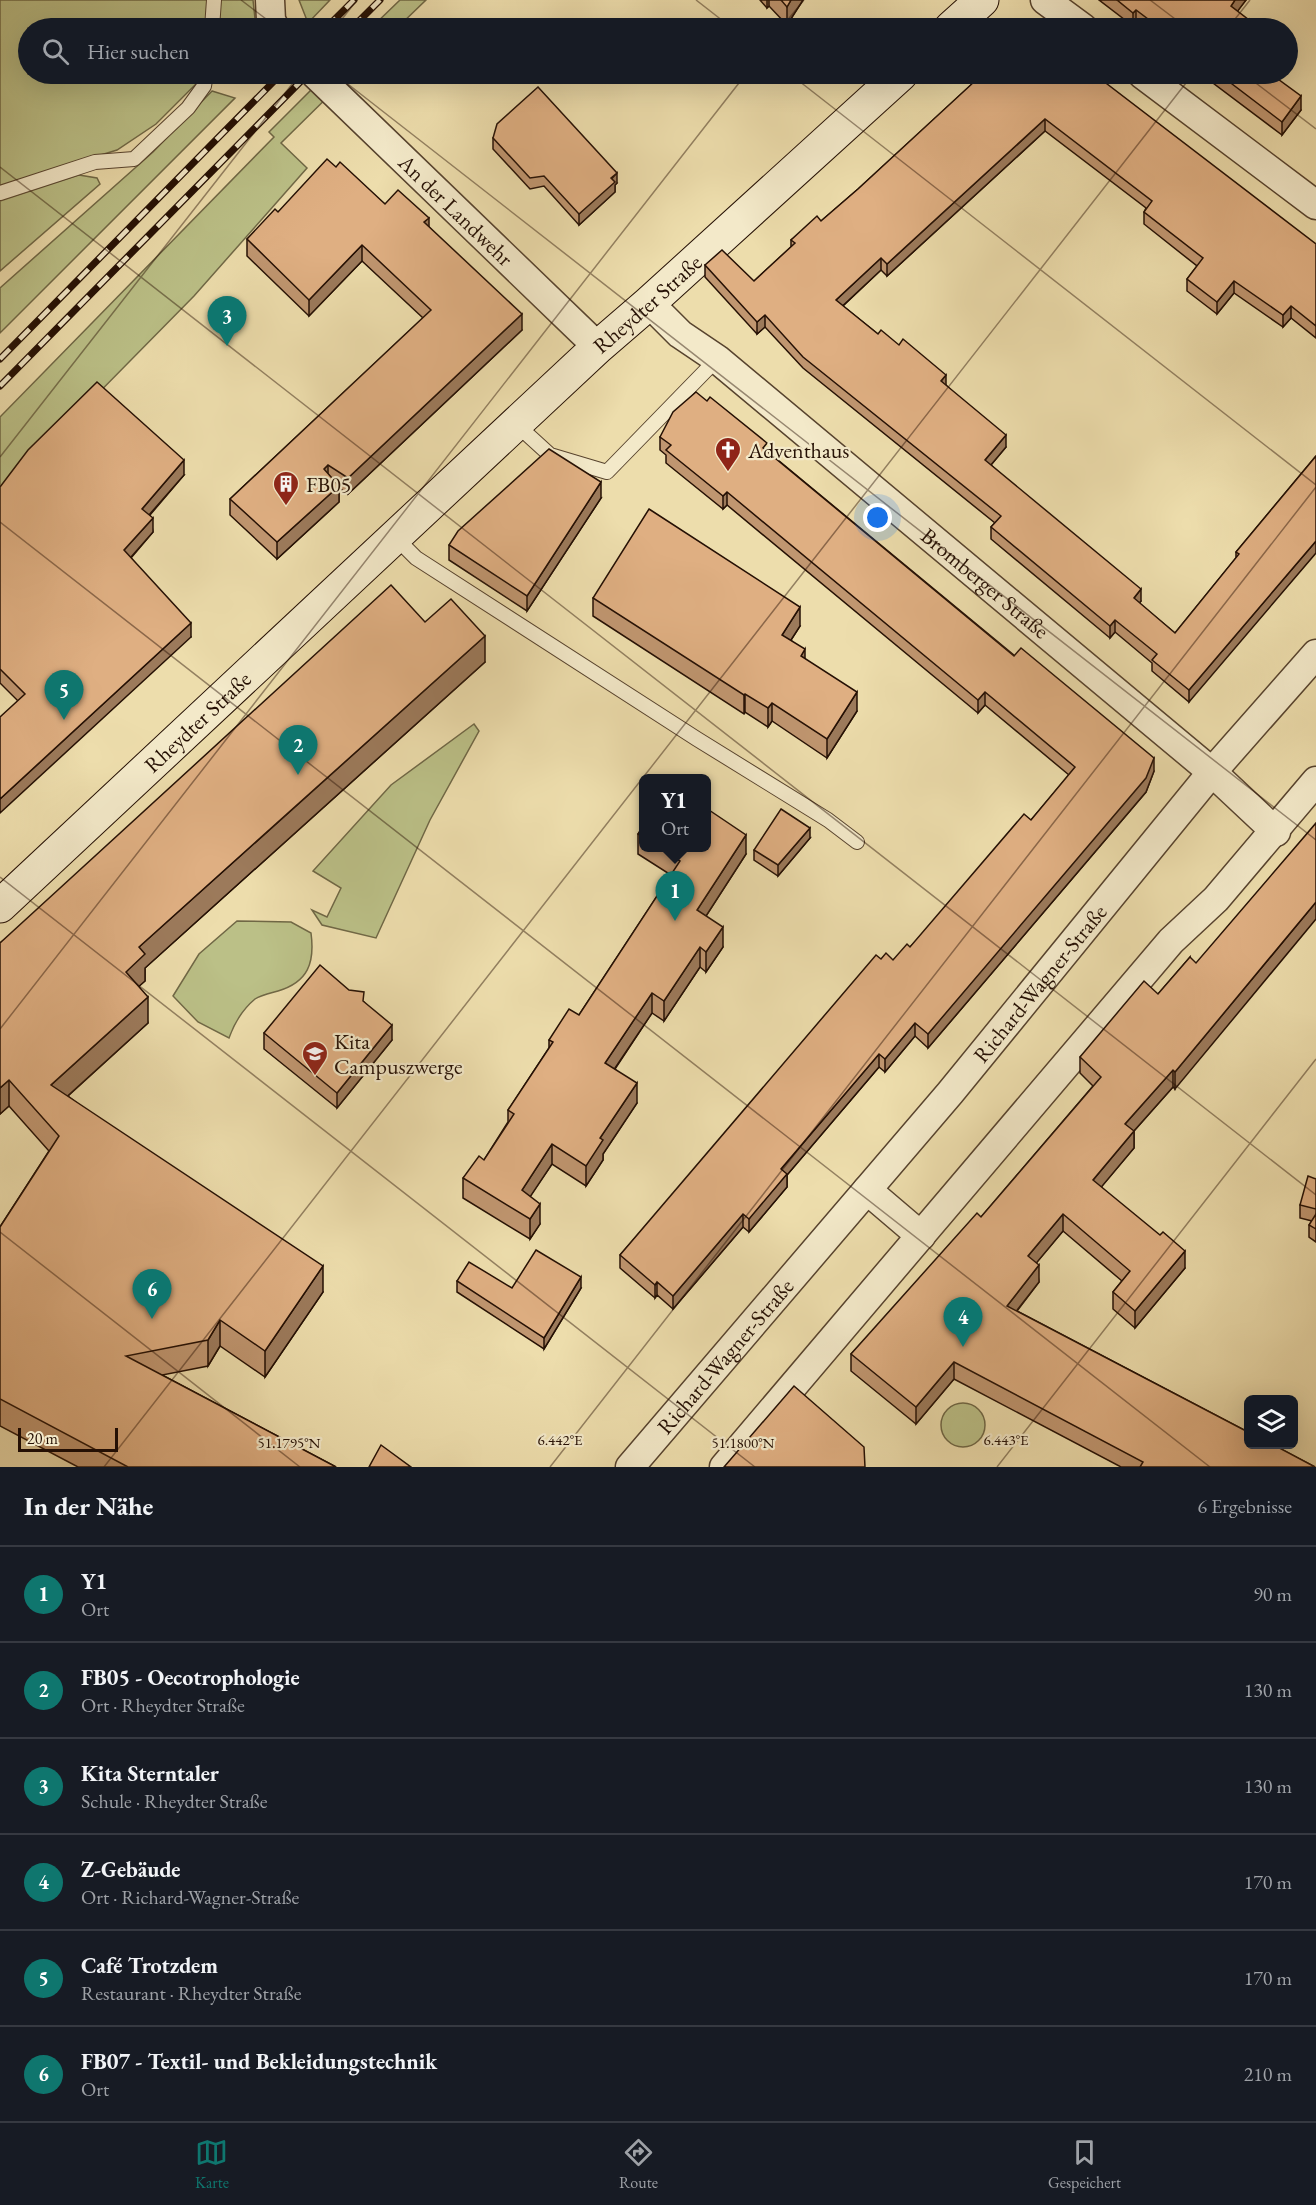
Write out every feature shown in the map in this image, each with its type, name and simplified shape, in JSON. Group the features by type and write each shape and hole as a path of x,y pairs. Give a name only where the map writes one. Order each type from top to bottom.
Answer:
{"main road":[{"path":"962,18 982,0"},
{"name":"Rheydter Straße","path":"0,906 598,347 890,84"}],"street":[{"path":"270,0 271,18"},
{"path":"1046,0 1070,18"},
{"name":"An der Landwehr","path":"325,84 598,347"},
{"path":"1155,84 1316,205"},
{"name":"Bromberger Straße","path":"649,303 680,334 717,359 1212,772"},
{"name":"Richard-Wagner-Straße","path":"630,1467 950,1093 1212,772 1316,654"},
{"path":"1212,772 1276,832"},
{"path":"724,1467 1171,941 1216,899 1276,832 1316,781"},
{"path":"867,1190 921,1236"}],"lane":[{"path":"213,18 214,0"},
{"path":"0,194 95,162 134,159 188,108 204,84"},
{"path":"516,424 550,455 608,472 717,359"},
{"path":"395,537 416,558 697,739 828,820 857,842"}],"green space":[{"path":"0,0 207,0 206,18 18,18 18,84 196,84 156,124 117,150 0,186"},
{"path":"220,0 253,0 255,18 218,18"},
{"path":"299,0 330,0 313,18 306,18"},
{"path":"400,0 426,0 407,18 381,18"},
{"path":"317,84 341,84 281,143 307,168 194,296 0,493 0,417 274,137 269,132"},
{"path":"212,91 235,98 0,333 0,288 153,152"},
{"path":"79,175 97,178 100,184 0,271 0,201"},
{"path":"474,724 479,731 430,820 376,938 322,925 312,910 327,917 341,888 313,871 391,785"},
{"path":"237,921 291,922 311,933 312,953 303,977 288,987 255,999 239,1017 229,1038 198,1022 173,996 199,954"},
{"path":"963,1403 972,1404 979,1409 984,1416 984,1434 979,1441 972,1446 963,1447 954,1446 947,1441 942,1434 941,1425 942,1416 947,1409 954,1404"}],"building":[{"path":"781,0 791,0 787,7"},
{"path":"1117,0 1235,0 1231,6 1246,18 1147,18 1136,10 1133,13"},
{"path":"972,84 1107,84 1316,244 1316,326 1291,306 1283,315 1234,281 1217,302 1187,279 1203,258 1144,212 1152,201 1045,119 887,264 881,258 836,300 878,334 881,330 899,345 903,339 946,375 941,381 1006,435 985,460 1141,589 1134,598 1175,633 1239,554 1236,552 1316,456 1316,541 1189,690 1152,660 1157,654 1115,620 1110,626 991,527 1001,516 803,357 765,315 757,322 705,265 722,250 754,281 795,243 791,240 817,216 821,221"},
{"path":"1232,84 1285,84 1301,96 1282,122"},
{"path":"538,87 617,173 611,178 615,182 579,214 544,176 530,178 493,138 497,124"},
{"path":"327,159 336,167 340,162 385,204 398,190 429,218 424,222 522,314 348,478 328,465 324,469 339,486 277,542 230,499 431,310 362,245 309,300 247,239 275,209 278,212"},
{"path":"97,382 184,460 142,509 153,518 124,550 191,623 0,799 0,717 25,694 0,669 0,487 28,450"},
{"path":"696,392 707,401 710,397 767,443 763,448 1014,656 1021,648 1154,758 1146,778 928,1034 915,1023 885,1059 879,1054 781,1169 787,1174 749,1219 743,1214 673,1296 657,1282 655,1285 620,1255 876,955 881,959 886,953 893,960 907,944 910,947 1024,814 1031,820 1075,767 985,692 978,700 727,492 723,496 666,450 671,445 660,437 673,412"},
{"path":"549,449 601,482 527,596 449,545 458,531"},
{"path":"649,509 800,607 782,635 805,649 801,656 857,692 827,739 772,703 768,708 744,695 593,598"},
{"path":"391,585 425,622 451,599 485,636 139,947 145,954 126,972 148,997 51,1085 323,1266 265,1351 220,1320 208,1340 126,1356 336,1467 128,1467 0,1399 0,1227 59,1136 9,1080 0,1088 0,943"},
{"path":"781,809 810,828 778,865 754,850"},
{"path":"711,811 746,835 697,910 723,927 706,952 700,947 664,1001 652,993 605,1063 637,1083 600,1138 603,1140 586,1166 552,1144 522,1190 540,1204 530,1219 463,1178 479,1156 484,1160 514,1114 508,1110 553,1042 549,1040 569,1009 579,1015 680,861 665,852 711,852"},
{"path":"1316,823 1316,902 1175,1072 1173,1070 1125,1124 1134,1131 1093,1180 1160,1235 1163,1232 1185,1251 1135,1311 1113,1292 1130,1271 1063,1214 1028,1256 1039,1265 1007,1306 1244,1430 1244,1449 1281,1449 1315,1467 1140,1467 1143,1462 954,1362 916,1407 851,1354 977,1213 981,1217 1101,1077 1080,1057 1144,981 1158,994 1190,957 1196,963"},
{"path":"320,965 349,990 364,992 363,1001 392,1025 337,1093 264,1033"},
{"path":"1308,1176 1316,1179 1316,1209 1300,1205"},
{"path":"1316,1214 1316,1229 1309,1225"},
{"path":"536,1250 581,1277 544,1338 457,1281 469,1262 512,1288"},
{"path":"794,1386 864,1447 865,1467 724,1467"},
{"path":"381,1445 411,1467 369,1467"}],"railway":[{"path":"336,18 354,0"},
{"path":"362,18 380,0"},
{"path":"0,359 271,84"},
{"path":"0,386 298,84"}],"place":[{"name":"Kita Sterntaler","path":"227,346"},
{"name":"Adventhaus","path":"728,473"},
{"name":"FB05","path":"286,507"},
{"name":"Café Trotzdem","path":"64,720"},
{"name":"FB05 - Oecotrophologie","path":"298,775"},
{"name":"Y1","path":"675,921"},
{"name":"Kita Campuszwerge","path":"315,1077"},
{"name":"FB07 - Textil- und Bekleidungstechnik","path":"152,1319"},
{"name":"Z-Gebäude","path":"963,1347"}]}
